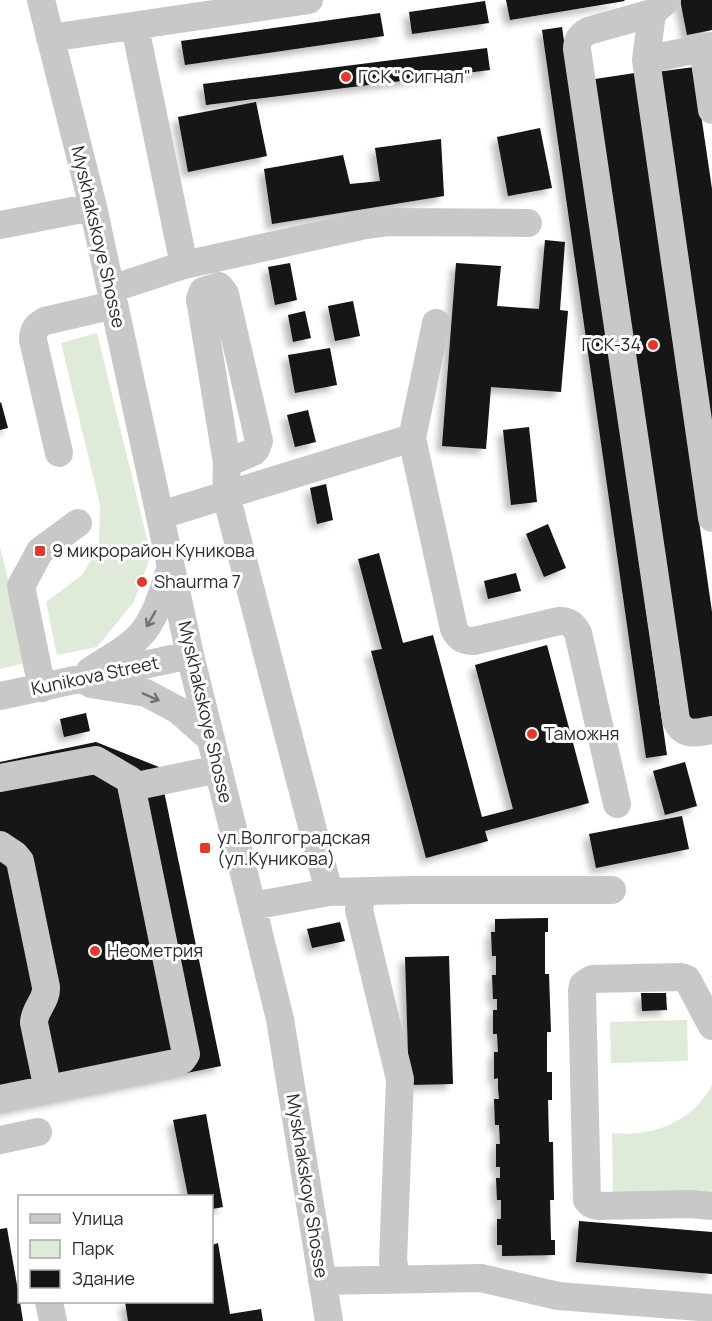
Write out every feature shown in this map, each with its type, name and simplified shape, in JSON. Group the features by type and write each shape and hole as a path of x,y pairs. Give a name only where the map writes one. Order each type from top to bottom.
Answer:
{"street":[{"name":"Myskhakskoye Shosse","path":"41,0 93,207 190,655 280,1019 329,1321"},
{"path":"50,38 309,0"},
{"path":"659,7 646,60 712,518"},
{"path":"659,7 588,31 577,41 576,49 676,720 679,728 686,732 712,730"},
{"path":"135,27 184,265"},
{"path":"646,60 707,47 712,110"},
{"path":"0,225 93,207"},
{"path":"59,453 33,340 33,332 37,325 45,321 112,297 184,265 361,226 389,222 528,223"},
{"path":"227,463 253,452 259,441 225,294 219,286 214,286 203,291 200,299 227,463 226,495 329,892"},
{"path":"436,323 412,438 454,629 465,641 474,641 559,621 567,621 574,626 578,633 617,804"},
{"path":"161,515 412,438"},
{"path":"42,688 21,586 40,551 78,523"},
{"path":"73,682 123,650 143,632 157,608 171,564"},
{"name":"Kunikova Street","path":"0,696 190,655"},
{"path":"73,682 146,693 178,710 211,739"},
{"path":"0,778 96,760 130,780 186,1053 182,1060 175,1063 0,1099"},
{"path":"132,787 218,769"},
{"path":"0,845 20,861 46,987 46,994 34,1016 34,1023 48,1090"},
{"path":"252,906 329,892 612,890"},
{"path":"362,892 359,910 400,1079 393,1260 396,1280"},
{"path":"712,1026 687,979 681,977 592,979 584,985 582,991 587,1200 598,1206 690,1204 712,1206"},
{"path":"0,1140 38,1132"},
{"path":"322,1281 481,1278 558,1296 712,1308"},
{"path":"49,1303 53,1321"}],"green space":[{"path":"97,333 151,555 134,602 97,647 57,655 46,602 82,575 99,547 100,505 61,343"},
{"path":"0,547 29,662 0,669"},
{"path":"687,1020 688,1061 611,1063 610,1022"},
{"path":"712,1085 712,1193 613,1193 612,1133 642,1133 670,1125 694,1109"}],"building":[{"path":"506,0 624,0 625,1 510,20"},
{"path":"680,0 712,0 712,30 687,35"},
{"path":"485,1 489,23 412,34 409,12"},
{"name":"ГСК \"Сигнал\"","path":"380,13 384,36 185,65 181,41"},
{"path":"562,27 667,755 646,758 542,30"},
{"name":"ГСК \"Сигнал\"","path":"487,48 490,70 206,105 203,84"},
{"name":"ГСК-34","path":"694,67 712,189 712,445 657,72"},
{"name":"ГСК-34","path":"635,73 712,612 712,718 688,722 595,79"},
{"path":"256,102 267,156 188,172 178,117"},
{"path":"540,128 552,188 508,196 497,137"},
{"path":"441,139 444,196 272,224 264,169 343,155 350,184 380,181 375,148"},
{"path":"545,240 565,242 560,310 568,311 561,392 491,387 486,449 442,446 456,263 501,266 497,306 539,309"},
{"path":"290,263 297,300 275,305 268,267"},
{"path":"353,301 360,336 335,341 328,306"},
{"path":"305,311 311,338 293,342 288,315"},
{"path":"330,348 337,385 295,393 288,355"},
{"path":"0,403 8,428 0,430"},
{"path":"308,410 316,442 295,447 287,415"},
{"path":"529,427 537,502 511,505 503,430"},
{"path":"326,484 333,520 317,524 310,488"},
{"path":"548,524 566,568 544,577 526,534"},
{"name":"Таможня","path":"379,553 403,643 433,635 482,817 513,809 475,665 547,645 589,803 485,831 488,841 426,858 371,651 382,649 358,559"},
{"path":"516,573 521,591 488,599 484,581"},
{"path":"86,713 90,731 64,737 60,719"},
{"path":"96,742 159,767 221,1066 0,1111 0,762"},
{"path":"685,762 697,806 665,815 653,771"},
{"path":"682,816 689,849 596,868 589,834"},
{"path":"548,918 548,932 545,932 545,974 549,974 551,1032 547,1032 547,1072 552,1072 552,1100 548,1100 549,1142 553,1142 554,1200 550,1200 551,1240 555,1240 555,1255 502,1256 502,1245 497,1245 497,1219 501,1219 501,1200 497,1200 496,1178 500,1178 500,1167 496,1167 496,1144 500,1144 499,1125 495,1125 494,1099 499,1099 498,1078 494,1079 494,1052 498,1052 497,1034 493,1034 493,1010 497,1010 497,999 493,999 492,975 496,975 496,956 492,956 491,932 495,932 495,919"},
{"path":"340,922 345,941 312,948 307,929"},
{"path":"449,956 453,1084 409,1085 405,957"},
{"path":"641,993 666,993 667,1010 642,1011"},
{"path":"206,1114 223,1207 213,1209 213,1195 188,1195 173,1120"},
{"path":"579,1221 712,1232 712,1274 576,1262"},
{"path":"7,1228 18,1303 20,1303 23,1321 0,1321 0,1229"},
{"path":"218,1243 230,1314 261,1309 263,1321 128,1321 125,1303 213,1303 213,1245"}],"place":[{"name":"ГСК \"Сигнал\"","path":"346,77"},
{"name":"ГСК-34","path":"653,345"},
{"name":"9 микрорайон Куникова","path":"40,551"},
{"name":"Shaurma 7","path":"142,582"},
{"name":"Таможня","path":"532,734"},
{"name":"ул.Волгоградская (ул.Куникова)","path":"205,848"},
{"name":"Неометрия","path":"95,951"}]}
